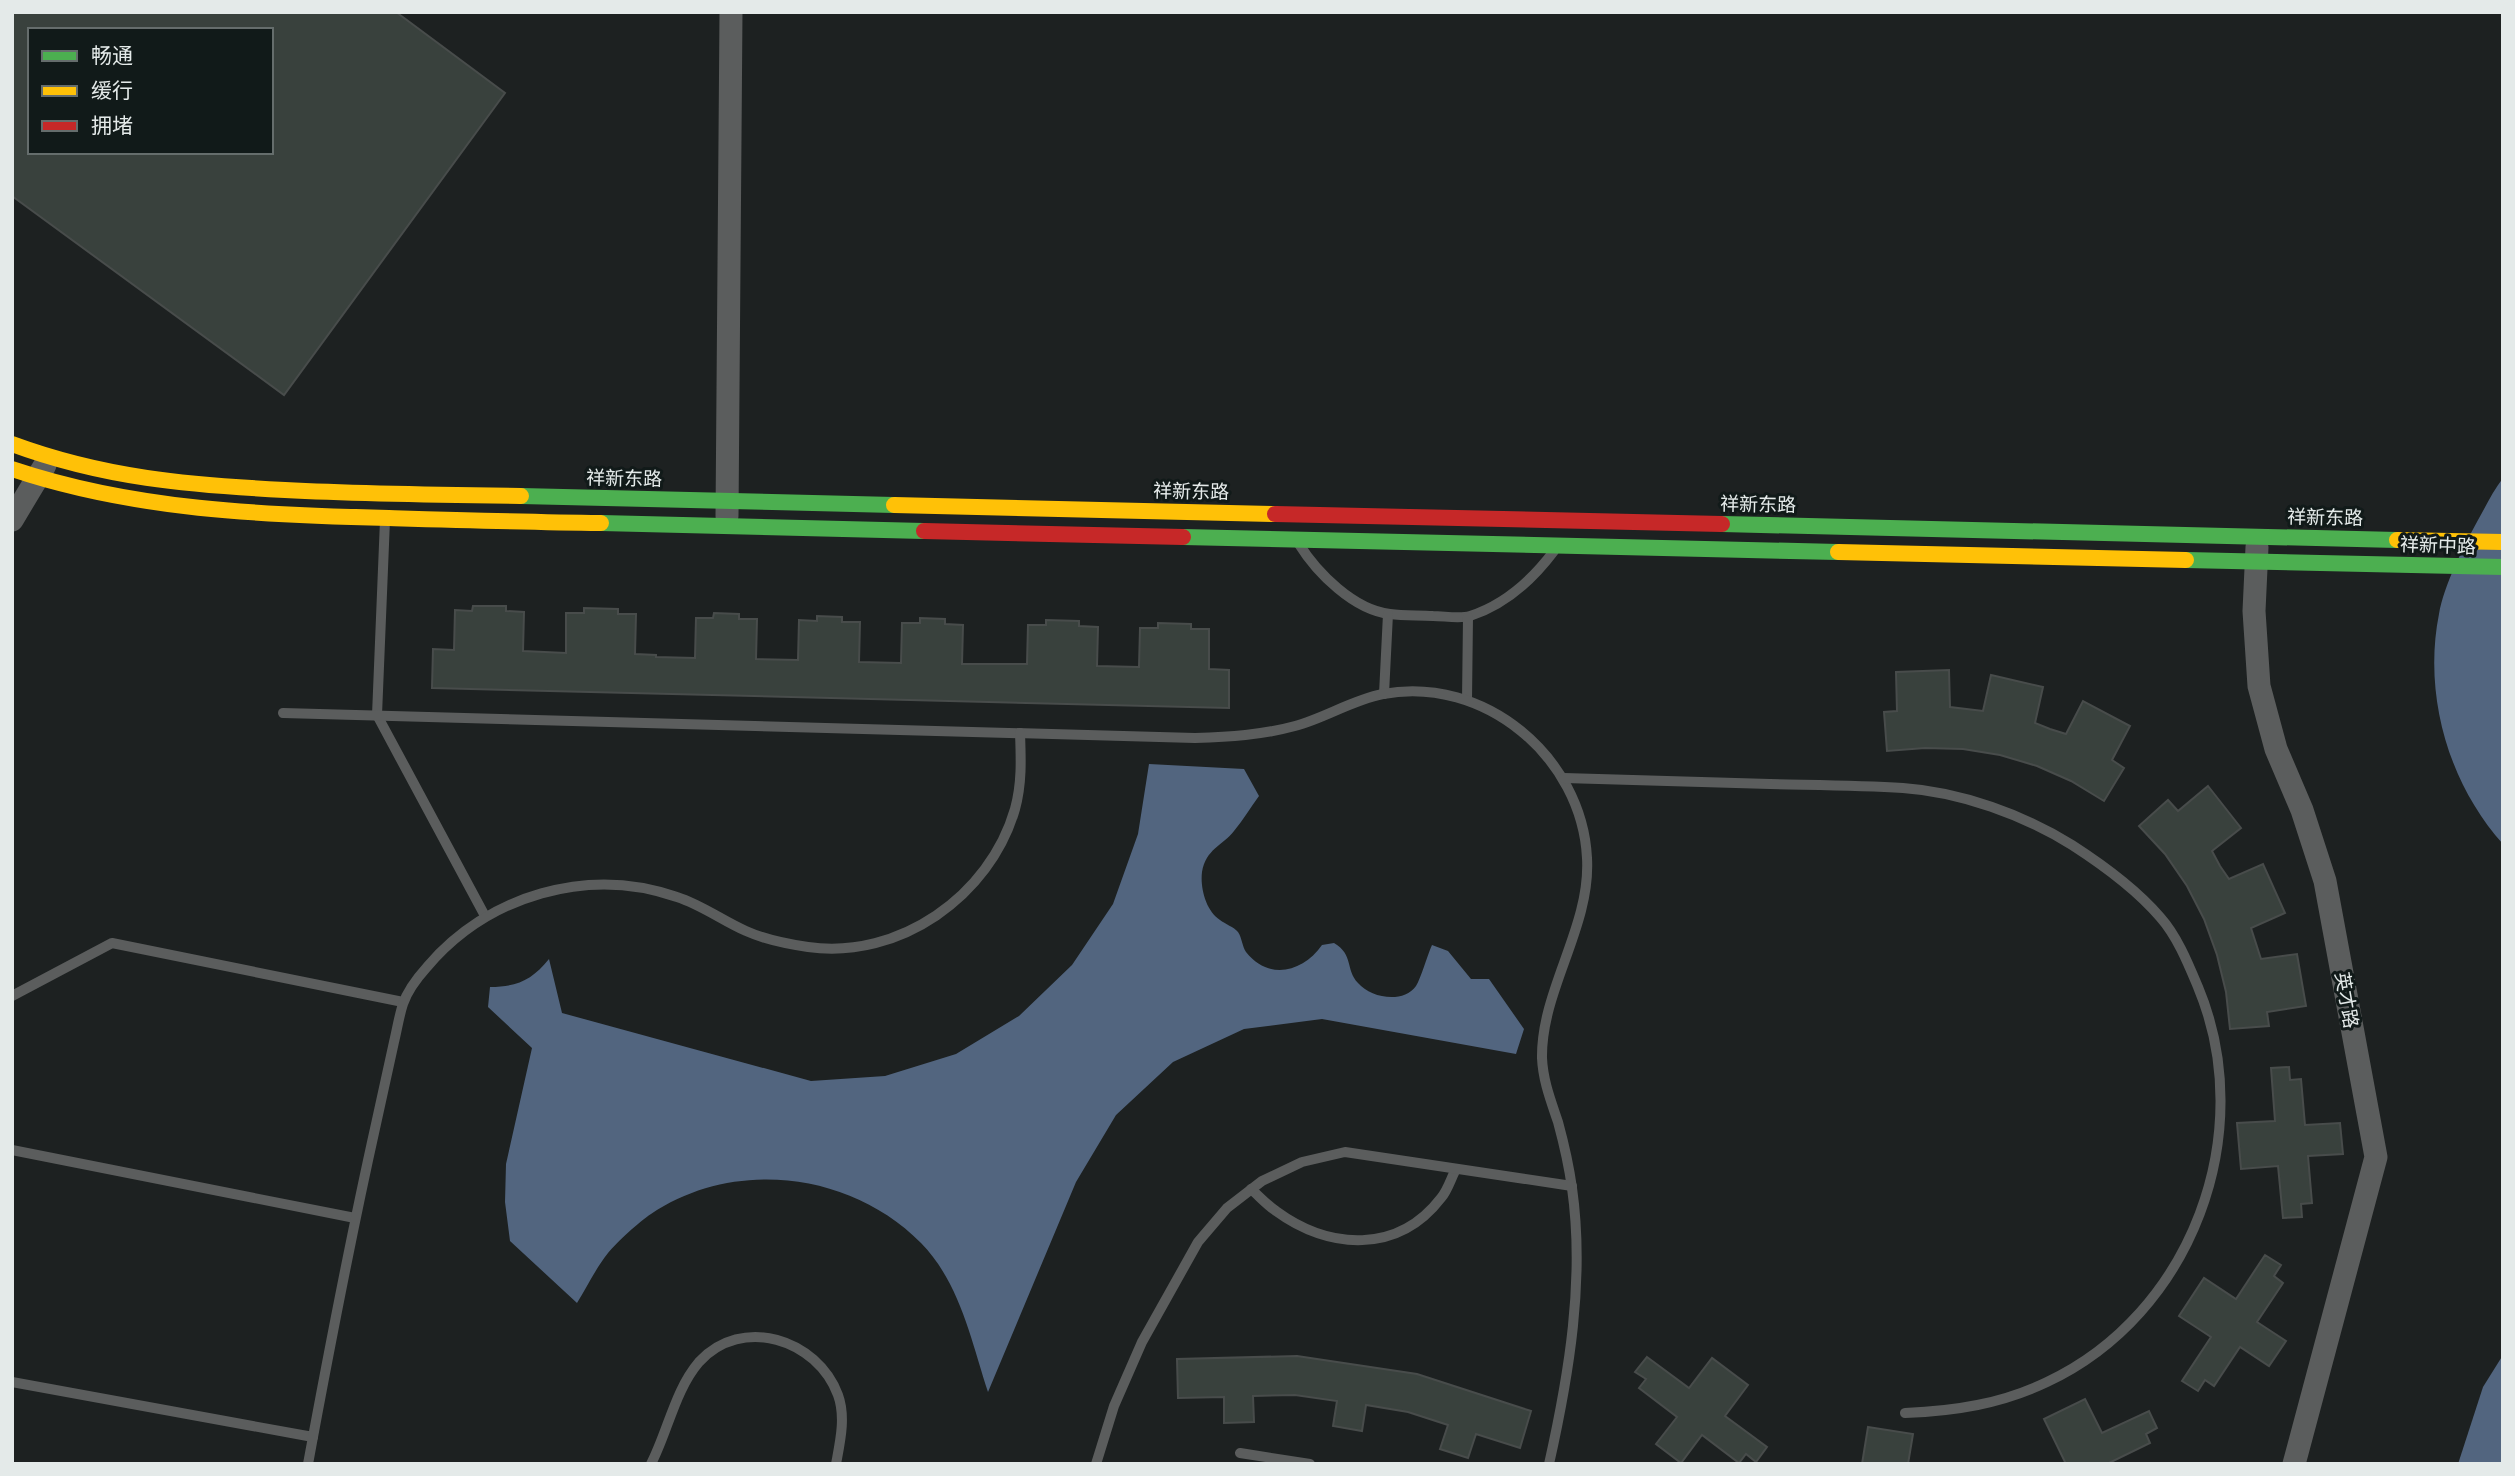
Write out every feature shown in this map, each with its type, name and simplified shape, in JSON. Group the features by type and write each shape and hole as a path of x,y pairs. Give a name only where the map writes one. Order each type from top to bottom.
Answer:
{"street":[{"path":"727,526 731,12"},
{"name":"祥新东路","path":"12,444 90,469 161,482 386,493 2374,539"},
{"path":"12,520 49,457"},
{"path":"12,469 99,496 167,507 385,519 2257,561"},
{"name":"英才路","path":"2258,537 2254,611 2259,686 2276,749 2302,810 2325,881 2376,1157 2294,1464"},
{"name":"祥新中路","path":"2374,539 2503,542"},
{"name":"祥新中路","path":"2257,561 2503,567"}],"lane":[{"path":"386,493 377,715 485,916"},
{"path":"1295,539 1306,556 1334,586 1369,607 1388,614 1468,617 1509,595 1528,580 1559,545"},
{"path":"1384,694 1388,614"},
{"path":"1466,700 1468,617"},
{"path":"282,713 1195,738 1229,737 1296,726 1355,702 1384,694 1412,692 1440,694 1466,700 1505,718 1538,744 1564,778 1580,817 1587,858 1584,900 1546,1024 1542,1057 1546,1090 1557,1122 1572,1186 1577,1248 1572,1333 1549,1464"},
{"path":"308,1464 355,1217 403,1002 425,968 485,916 534,895 560,888 600,884 640,887 678,897 745,931 779,943 813,948 848,948 886,941 921,926 953,904 980,877 1001,845 1015,809 1021,771 1020,733"},
{"path":"1564,778 1906,788 1964,799 2019,818 2071,844 2109,871 2161,918 2187,960 2206,1006 2215,1042 2222,1103 2218,1152 2206,1200 2187,1246 2168,1277 2129,1325 2091,1356 2048,1382 2003,1400 1954,1411 1905,1413"},
{"path":"12,996 112,943 403,1002"},
{"path":"12,1150 355,1217"},
{"path":"1096,1464 1114,1406 1142,1342 1198,1242 1227,1208 1262,1181 1302,1162 1345,1152 1572,1186"},
{"path":"1251,1189 1276,1211 1303,1227 1334,1238 1367,1241 1396,1234 1422,1219 1443,1196 1456,1169"},
{"path":"651,1464 662,1443 684,1384 700,1361 724,1345 751,1337 780,1340 806,1352 827,1371 839,1397 842,1426 836,1464"},
{"path":"12,1382 313,1437"},
{"path":"1240,1453 1310,1464"}],"water":[{"path":"2503,478 2503,844 2484,820 2454,766 2438,706 2435,644 2439,614 2455,566"},
{"path":"1149,764 1244,769 1259,796 1234,831 1207,858 1202,872 1203,892 1211,911 1238,932 1246,952 1255,961 1275,970 1286,970 1305,962 1322,945 1334,943 1347,957 1358,983 1371,992 1395,997 1410,992 1416,986 1432,945 1448,951 1471,979 1489,979 1524,1029 1516,1054 1322,1019 1244,1029 1173,1062 1116,1115 1076,1182 988,1392 963,1313 946,1276 934,1259 921,1243 893,1219 861,1201 827,1188 791,1181 754,1180 718,1185 684,1196 651,1214 617,1243 577,1303 510,1241 505,1202 506,1164 532,1048 488,1007 490,987 508,986 523,981 549,959 562,1013 811,1081 885,1076 956,1054 1019,1016 1072,965 1113,904 1138,834"},
{"path":"2503,1355 2503,1464 2458,1464 2483,1387"}],"building":[{"path":"12,12 396,12 505,93 284,395 12,196"},
{"path":"473,606 506,606 506,611 524,612 523,651 566,653 566,613 584,613 584,608 618,609 618,614 636,614 635,654 695,658 696,618 713,618 714,613 739,614 739,619 757,619 756,659 798,660 799,620 817,621 817,616 842,617 842,622 860,622 859,662 901,663 902,623 920,623 920,618 945,619 945,624 963,625 962,664 1027,664 1028,625 1046,625 1046,620 1079,621 1079,626 1098,627 1097,666 1139,667 1140,628 1158,628 1158,623 1191,624 1191,629 1209,629 1209,669 1229,670 1229,708 432,688 433,649 454,650 455,610 472,611"},
{"path":"1949,670 1950,707 1983,711 1991,675 2043,687 2035,723 2050,729 2066,734 2083,701 2130,726 2112,760 2124,768 2104,801 2071,781 2037,766 2000,755 1963,749 1887,751 1884,712 1897,711 1896,672"},
{"path":"2208,786 2241,828 2212,851 2220,866 2229,879 2263,864 2285,913 2251,928 2261,959 2297,954 2306,1006 2267,1012 2269,1026 2230,1029 2226,992 2204,919 2187,886 2165,854 2139,826 2168,800 2178,811"},
{"path":"2289,1067 2290,1080 2301,1079 2305,1125 2340,1123 2343,1154 2308,1156 2312,1203 2301,1204 2302,1217 2283,1218 2278,1166 2241,1169 2237,1123 2275,1121 2271,1068"},
{"path":"2265,1255 2281,1265 2274,1276 2283,1283 2257,1322 2286,1341 2269,1366 2240,1347 2214,1386 2205,1380 2198,1391 2182,1381 2211,1337 2179,1316 2204,1278 2236,1299"},
{"path":"1297,1356 1417,1374 1531,1411 1520,1448 1476,1434 1468,1458 1440,1449 1448,1425 1408,1412 1366,1405 1362,1431 1333,1426 1337,1401 1295,1395 1253,1396 1254,1422 1224,1423 1224,1397 1178,1398 1177,1359"},
{"path":"1647,1357 1689,1388 1712,1358 1748,1385 1725,1416 1767,1447 1756,1462 1746,1454 1739,1463 1702,1435 1681,1463 1656,1444 1677,1417 1639,1388 1646,1379 1635,1372"},
{"path":"2085,1399 2102,1433 2149,1411 2157,1428 2146,1434 2150,1443 2107,1464 2066,1464 2044,1419"},
{"path":"1868,1427 1913,1434 1908,1464 1862,1464"}],"traffic: fast":[{"path":"521,496 894,505"},
{"path":"601,523 924,531"},
{"path":"1722,524 2397,540"},
{"path":"1183,537 1838,552"},
{"path":"2186,560 2503,567"}],"traffic: slow":[{"path":"12,444 80,465 180,482 315,491 521,496"},
{"path":"12,469 105,494 199,508 341,517 601,523"},
{"path":"894,505 1275,514"},
{"path":"2397,540 2503,542"},
{"path":"1838,552 2186,560"}],"traffic: jam":[{"path":"1275,514 1722,524"},
{"path":"924,531 1183,537"}]}
